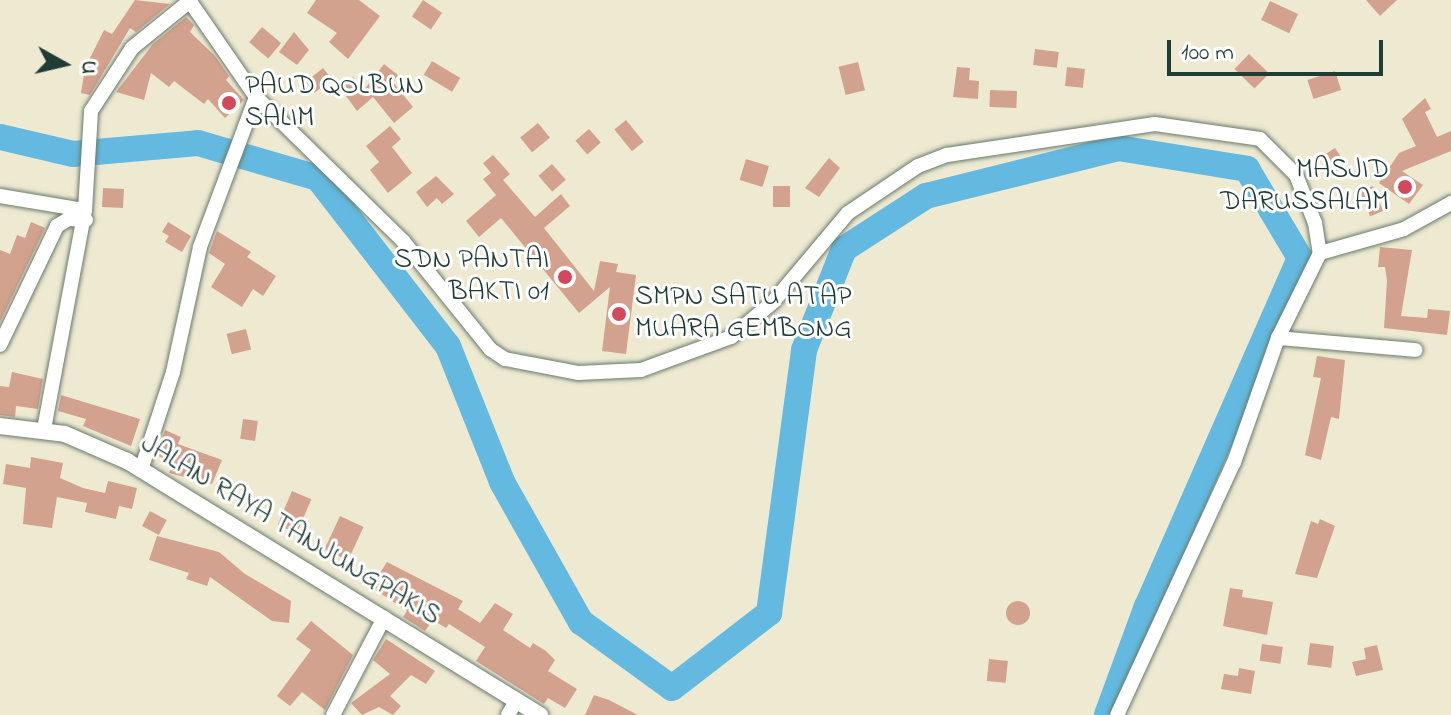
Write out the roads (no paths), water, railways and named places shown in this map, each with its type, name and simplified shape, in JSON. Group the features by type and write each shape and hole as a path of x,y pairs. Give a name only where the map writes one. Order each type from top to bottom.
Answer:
{"street":[{"path":"44,429 86,215 91,111 132,48 190,0 256,97 421,261 490,349 505,359 578,373 641,370 731,337 752,323 828,233 874,193 918,166 976,148 1155,124 1245,134 1280,154 1296,175 1315,223 1320,253 1278,338 1234,462 1117,715"},
{"path":"141,470 173,372 200,247 256,97"},
{"path":"0,196 86,215"},
{"path":"1320,253 1404,229 1451,203"},
{"path":"0,345 57,226 68,219 86,215"},
{"path":"1278,338 1415,350"},
{"name":"JALAN RAYA TANJUNGPAKIS","path":"0,426 65,434 141,470 384,618 512,708 540,715"},
{"path":"333,715 384,618"}],"waterway":[{"path":"0,137 73,154 198,143 318,178 448,346 502,482 581,622 672,688 769,613 804,350 844,249 926,196 1118,148 1247,169 1300,258 1147,606 1107,715"}],"place":[{"name":"PAUD QOLBUN SALIM","path":"229,103"},
{"name":"MASJID DARUSSALAM","path":"1405,187"},
{"name":"SDN PANTAI BAKTI 01","path":"565,277"},
{"name":"SMPN SATU ATAP MUARA GEMBONG","path":"619,314"}]}
